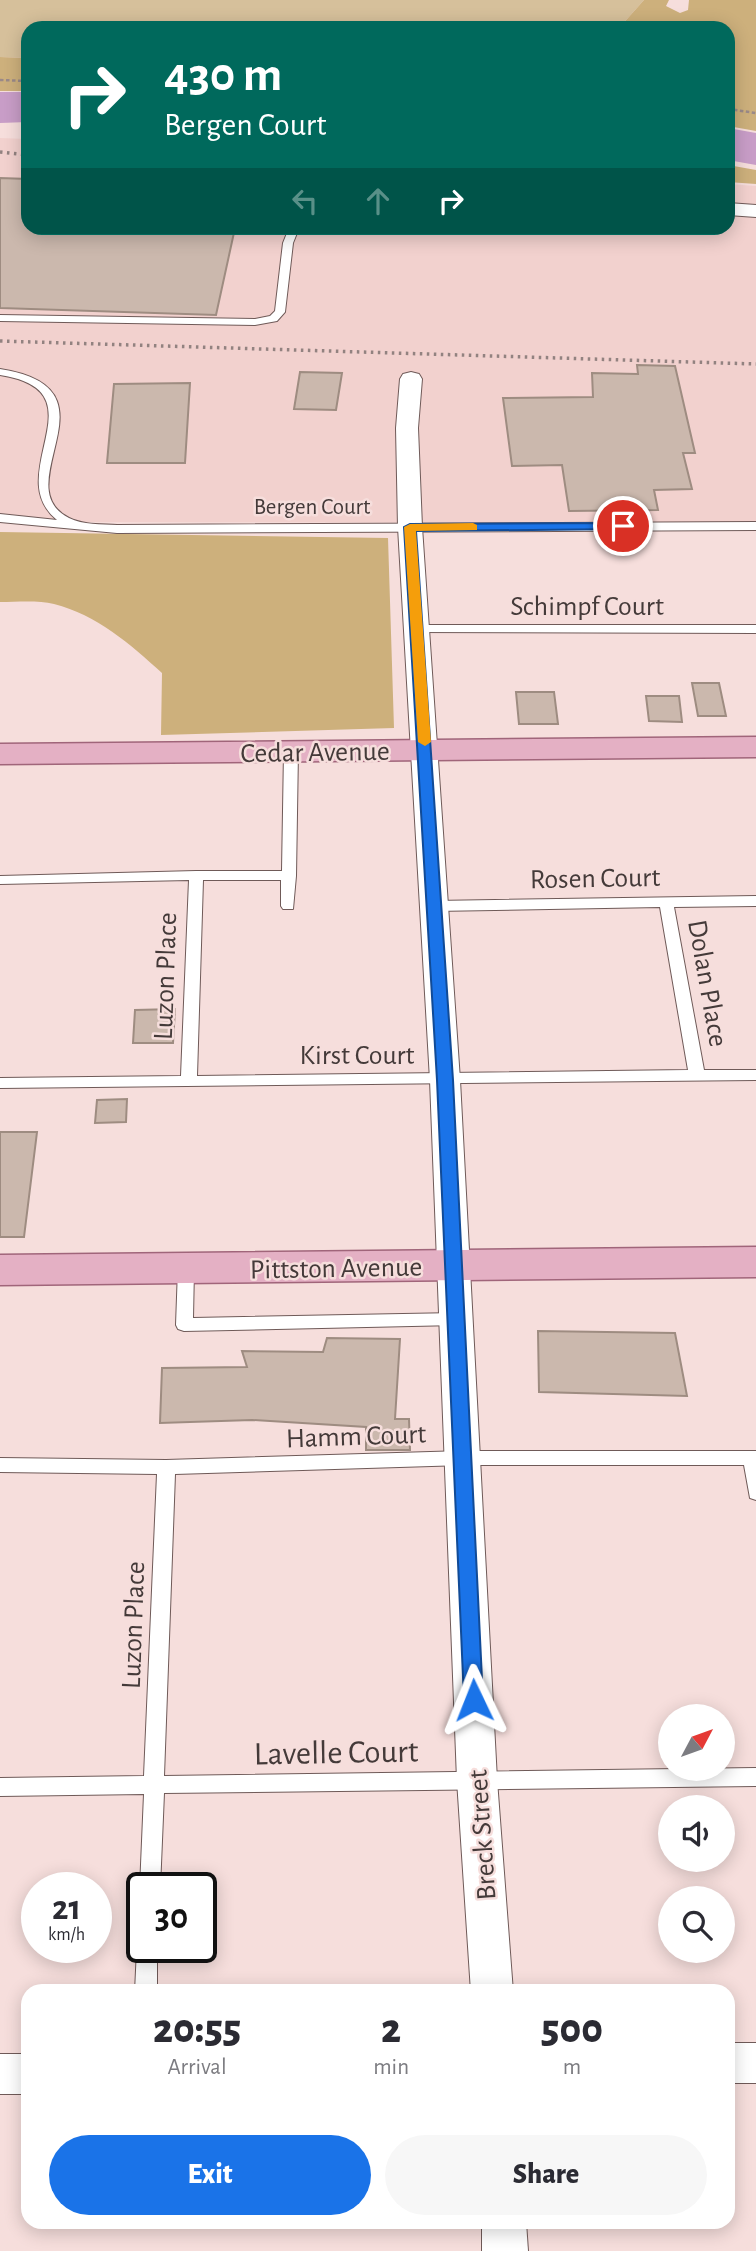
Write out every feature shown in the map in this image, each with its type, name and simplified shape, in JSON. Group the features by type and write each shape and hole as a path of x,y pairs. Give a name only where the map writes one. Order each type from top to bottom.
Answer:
{"main road":[{"name":"Cedar Avenue","path":"0,754 756,747"},
{"name":"Pittston Avenue","path":"0,1270 756,1262"}],"street":[{"path":"735,210 756,211"},
{"name":"Breck Street","path":"411,379 407,428 410,527 445,1080 477,1780 491,1984"},
{"path":"735,2063 756,2063"},
{"path":"0,2074 21,2074"},
{"path":"503,2229 505,2251"}],"lane":[{"path":"0,318 162,322 256,322 273,319 280,312 291,235"},
{"path":"0,372 29,379 50,392 54,399 55,410 42,492 52,511 77,526"},
{"name":"Bergen Court","path":"0,519 117,529 756,526"},
{"name":"Schimpf Court","path":"417,629 756,629"},
{"path":"288,906 291,751"},
{"path":"0,880 196,874 289,876"},
{"name":"Luzon Place","path":"189,1080 196,874"},
{"name":"Dolan Place","path":"666,901 697,1075"},
{"name":"Rosen Court","path":"434,906 756,901"},
{"name":"Kirst Court","path":"0,1083 756,1075"},
{"path":"186,1269 184,1325 457,1319"},
{"name":"Hamm Court","path":"0,1465 166,1467 464,1458 754,1458"},
{"path":"754,1458 756,1493"},
{"name":"Luzon Place","path":"151,1872 166,1467"},
{"name":"Lavelle Court","path":"0,1787 756,1777"},
{"path":"146,1984 147,1963"}],"path":[{"path":"0,80 21,81"},
{"path":"735,109 756,113"}],"shaded area":[{"path":"0,0 644,0 625,21 21,21 21,58 0,57"},
{"path":"644,0 669,0 666,6 680,13 688,10 689,0 756,0 756,131 735,127 735,21 625,21"},
{"path":"0,57 21,58 21,91 0,91"},
{"path":"0,92 21,92 21,122 0,123"},
{"path":"735,129 756,133 756,165 735,161"},
{"path":"0,138 21,139 21,235 735,235 735,184 756,186 756,523 0,522"},
{"path":"735,166 756,170 756,184 735,182"},
{"path":"0,532 388,538 394,728 161,735 162,673 138,652 99,623 70,609 41,602 0,602"}],"building":[{"path":"0,178 21,179 21,235 233,235 216,315 0,308"},
{"path":"637,365 675,366 695,453 683,453 692,489 654,490 658,510 569,511 562,465 512,466 503,398 593,397 592,373 638,374"},
{"path":"300,372 342,373 336,410 294,409"},
{"path":"190,383 185,463 107,463 114,384"},
{"path":"692,683 719,683 726,716 698,716"},
{"path":"516,692 554,692 558,724 519,724"},
{"path":"646,696 679,696 682,722 649,721"},
{"path":"175,1009 173,1043 133,1043 135,1010"},
{"path":"127,1099 126,1122 95,1123 97,1100"},
{"path":"0,1132 37,1132 24,1237 0,1237"},
{"path":"538,1331 675,1333 687,1396 539,1392"},
{"path":"327,1338 400,1339 395,1419 409,1419 410,1450 366,1450 366,1427 252,1420 160,1423 162,1368 247,1367 242,1351 323,1352"}],"railway":[{"path":"0,152 21,154"},
{"path":"0,341 756,364"}],"slow traffic":[{"path":"425,742 410,527 473,527"}],"route":[{"path":"474,1700 445,1080 410,527 623,526"}]}
